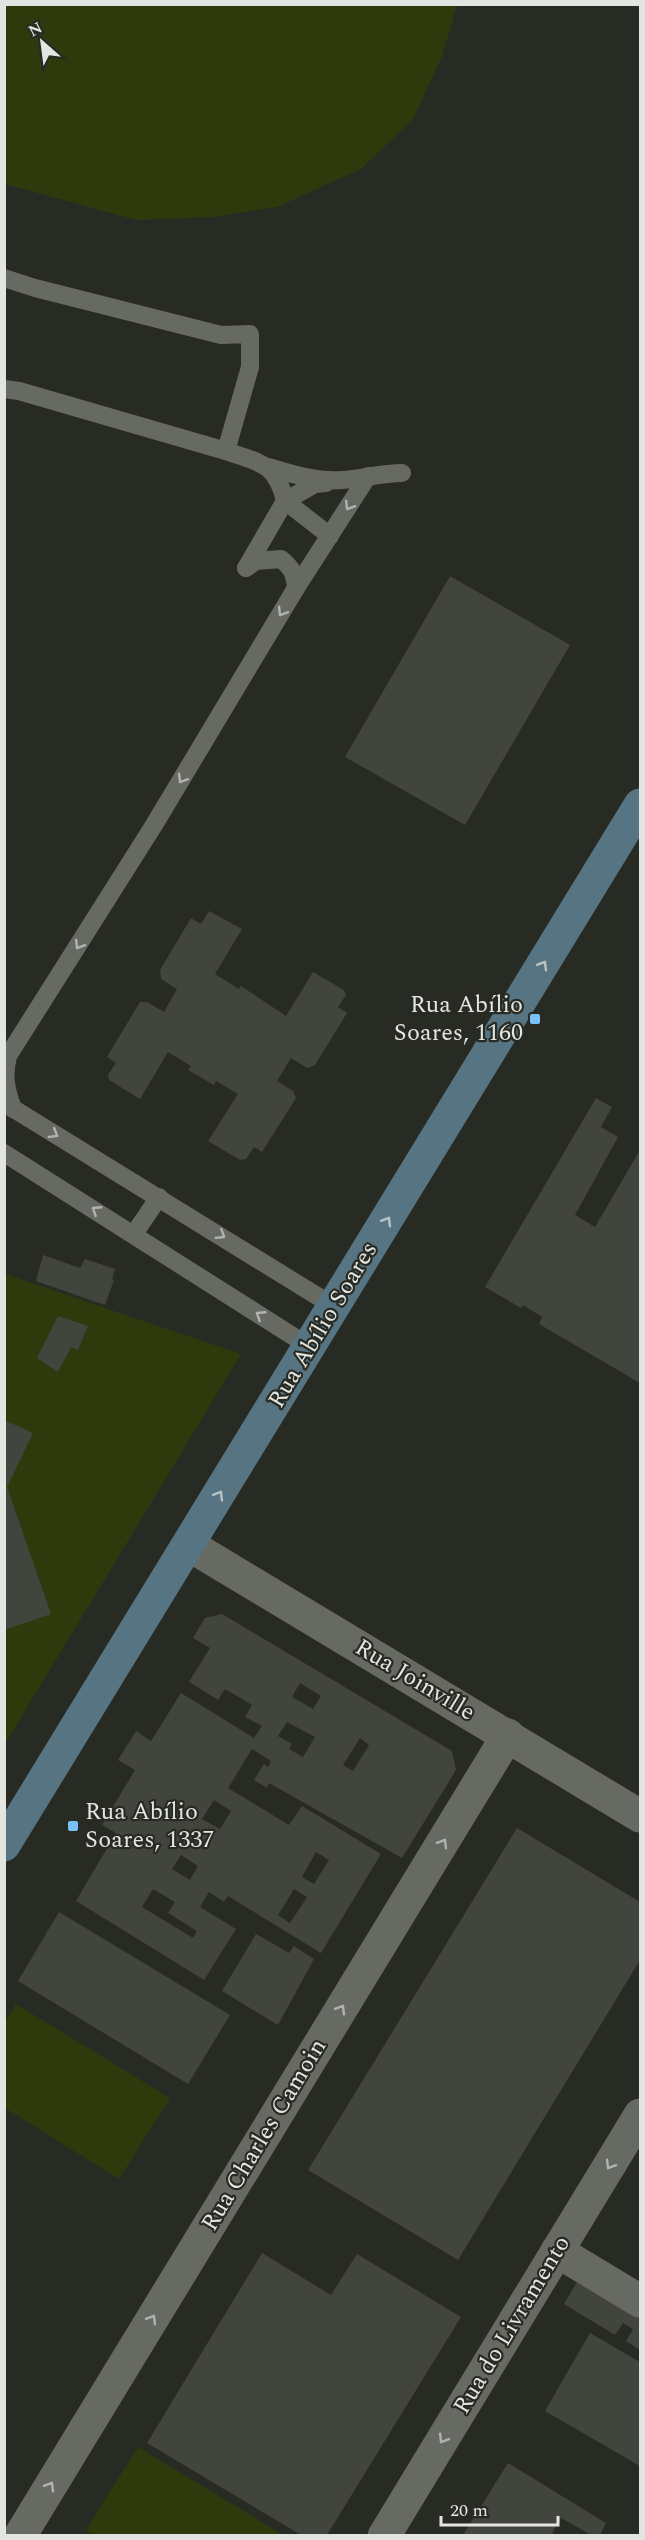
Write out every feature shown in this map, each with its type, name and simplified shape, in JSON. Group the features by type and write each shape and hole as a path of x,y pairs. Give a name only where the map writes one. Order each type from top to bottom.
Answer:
{"street":[{"name":"Rua Abílio Soares","path":"4,1845 640,805"},
{"name":"Rua Joinville","path":"189,1545 640,1816"},
{"name":"Rua Charles Camoin","path":"20,2535 508,1736"},
{"name":"Rua do Livramento","path":"384,2535 640,2115"},
{"path":"557,2251 640,2301"}],"lane":[{"path":"4,278 222,335 250,334 250,367 226,451"},
{"path":"4,389 19,391 226,451 302,477 341,480"},
{"path":"269,467 281,483 285,501 330,536"},
{"path":"296,588 296,577 291,567 281,559 256,561 246,568 285,501 315,484 402,473"},
{"path":"335,1307 9,1106 5,1069 8,1056 154,825 296,588 368,476"},
{"path":"4,1153 310,1347"},
{"path":"134,1234 159,1197"}],"green space":[{"path":"4,5 457,5 442,56 413,119 361,169 277,207 212,217 136,220 5,184"},
{"path":"5,1274 241,1354 5,1744"},
{"path":"16,2004 170,2098 119,2179 5,2108 5,2022"},
{"path":"138,2447 283,2535 95,2536 86,2530"}],"building":[{"path":"450,576 570,645 465,825 345,757"},
{"path":"209,911 242,929 215,974 239,989 241,986 286,1016 313,972 344,990 346,995 338,1007 347,1013 315,1065 307,1068 291,1058 277,1081 293,1091 296,1098 262,1152 254,1147 246,1159 240,1160 208,1141 238,1094 216,1081 214,1085 188,1070 191,1066 168,1052 140,1099 109,1080 108,1075 116,1063 107,1057 140,1002 147,1002 164,1012 177,989 161,979 160,970 191,918 201,924"},
{"path":"596,1098 612,1107 601,1127 618,1137 575,1215 595,1227 640,1150 640,1383 539,1324 542,1317 523,1305 521,1308 485,1287"},
{"path":"43,1255 80,1268 85,1259 115,1269 112,1279 114,1280 105,1305 36,1281"},
{"path":"58,1316 88,1326 78,1350 71,1347 58,1372 37,1358"},
{"path":"4,1420 33,1433 7,1487 51,1614 4,1630"},
{"path":"222,1614 452,1751 456,1770 402,1858 269,1783 267,1788 254,1780 264,1764 268,1767 271,1761 252,1749 228,1788 289,1825 302,1806 381,1854 321,1953 228,1896 224,1902 209,1892 200,1907 236,1929 204,1980 76,1901 116,1833 102,1825 135,1770 118,1760 136,1731 151,1741 181,1693 254,1738 262,1726 245,1717 252,1705 225,1689 218,1700 189,1682 210,1648 193,1638 205,1618","holes":["300,1683 321,1696 313,1709 292,1697","287,1722 315,1737 303,1757 289,1749 292,1744 278,1736","360,1738 369,1745 353,1771 343,1765","214,1800 231,1811 220,1829 202,1819","316,1852 329,1860 314,1884 302,1877","181,1855 198,1866 190,1880 172,1869","153,1889 175,1902 168,1913 197,1931 193,1938 142,1907","294,1889 307,1897 290,1923 278,1915"]},
{"path":"517,1828 640,1902 640,1960 458,2260 308,2170"},
{"path":"59,1912 230,2015 188,2084 18,1981"},
{"path":"256,1934 289,1953 294,1946 314,1959 278,2025 222,1991"},
{"path":"262,2253 331,2295 357,2254 461,2317 327,2535 301,2535 147,2443"},
{"path":"580,2277 640,2313 640,2350 626,2341 633,2329 623,2323 615,2335 564,2304"},
{"path":"590,2333 640,2362 640,2466 545,2411"},
{"path":"508,2463 606,2523 600,2535 591,2535 561,2518 552,2533 557,2535 463,2535"}],"place":[{"name":"Rua Abílio Soares, 1160","path":"535,1019"},
{"name":"Rua Abílio Soares, 1337","path":"73,1826"}]}
